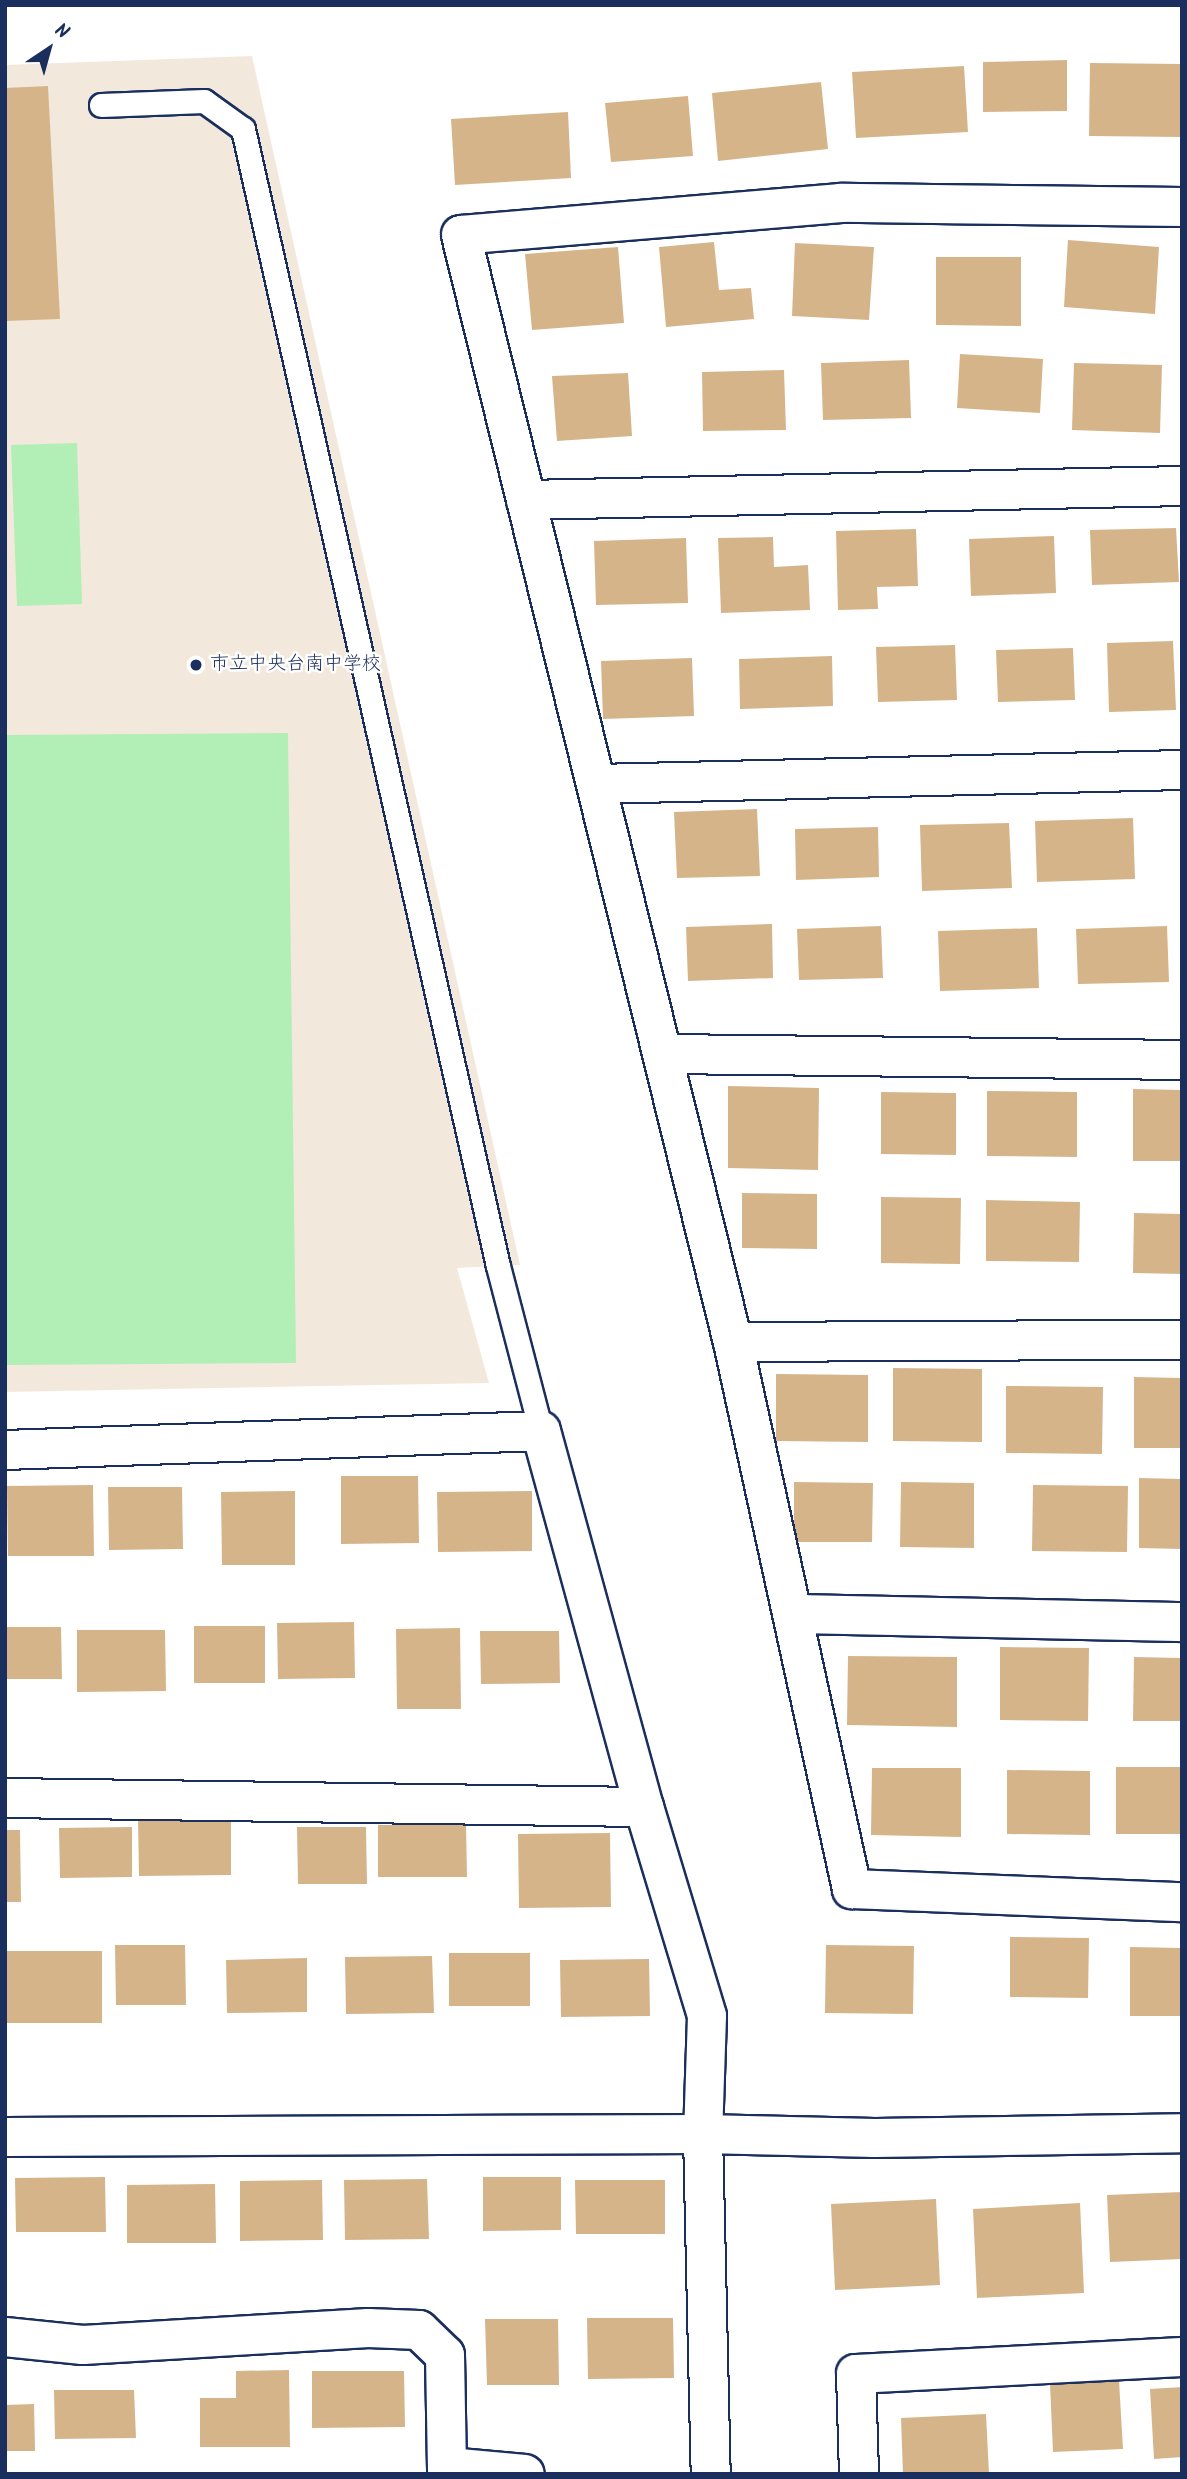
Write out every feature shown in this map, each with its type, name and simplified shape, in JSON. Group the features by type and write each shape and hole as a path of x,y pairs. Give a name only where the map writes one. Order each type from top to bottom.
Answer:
{"street":[{"path":"1182,207 841,203 461,235 733,1342 852,1889 1182,1902"},
{"path":"526,500 1182,486"},
{"path":"597,784 1182,770"},
{"path":"664,1054 1182,1060"},
{"path":"733,1342 1182,1340"},
{"path":"5,1450 541,1431 644,1807 707,2015 703,2134 711,2474"},
{"path":"793,1614 1182,1622"},
{"path":"5,1798 644,1807"},
{"path":"5,2137 703,2134 875,2138 1182,2133"},
{"path":"5,2337 83,2345 368,2328 419,2330 445,2355 448,2470 525,2474"},
{"path":"859,2474 856,2374 1182,2357"}],"lane":[{"path":"102,105 204,101 243,130 498,1266 541,1431"}],"shaded area":[{"name":"市立中央台南中学校","path":"252,56 520,1265 457,1268 489,1383 5,1392 5,65"}],"green space":[{"path":"77,443 82,604 17,606 11,445"},
{"path":"288,733 296,1363 5,1365 5,735"}],"building":[{"path":"1067,60 1067,111 983,112 983,62"},
{"path":"1090,63 1182,64 1182,137 1089,136"},
{"path":"964,66 968,132 856,138 852,72"},
{"path":"821,82 828,149 718,161 712,93"},
{"path":"48,86 60,319 5,321 5,88"},
{"path":"688,96 693,156 611,162 605,103"},
{"path":"568,112 571,178 455,185 451,119"},
{"path":"1068,240 1159,247 1155,314 1064,307"},
{"path":"714,242 719,290 751,288 754,319 666,327 659,247"},
{"path":"795,243 874,247 869,320 792,316"},
{"path":"618,247 624,323 532,330 525,254"},
{"path":"936,257 1021,257 1021,326 936,325"},
{"path":"960,354 1043,359 1040,413 957,408"},
{"path":"909,360 911,418 823,420 821,363"},
{"path":"1074,363 1162,365 1160,433 1072,430"},
{"path":"784,370 786,430 703,431 702,372"},
{"path":"628,373 632,436 557,441 552,376"},
{"path":"1176,528 1179,582 1092,585 1090,530"},
{"path":"916,529 918,586 877,587 878,609 838,610 836,531"},
{"path":"1054,536 1056,593 971,596 969,539"},
{"path":"773,537 774,567 808,565 810,610 721,613 718,538"},
{"path":"686,538 688,603 596,605 594,541"},
{"path":"1173,641 1176,710 1109,712 1107,643"},
{"path":"955,645 957,700 878,702 876,647"},
{"path":"1073,648 1075,700 998,702 996,650"},
{"path":"832,656 833,706 740,709 739,659"},
{"path":"692,658 694,716 603,719 601,661"},
{"path":"757,809 760,876 677,878 674,812"},
{"path":"1133,818 1135,879 1037,882 1035,821"},
{"path":"1009,823 1012,888 922,891 920,825"},
{"path":"878,827 879,877 796,880 795,829"},
{"path":"772,924 773,978 688,981 686,927"},
{"path":"881,926 883,978 799,980 797,929"},
{"path":"1167,926 1169,982 1078,984 1076,929"},
{"path":"1037,928 1039,988 940,991 938,931"},
{"path":"728,1086 819,1088 818,1170 728,1168"},
{"path":"1133,1089 1182,1090 1182,1161 1133,1161"},
{"path":"987,1091 1077,1092 1077,1157 987,1156"},
{"path":"881,1092 956,1093 956,1155 881,1154"},
{"path":"742,1193 817,1194 817,1249 742,1248"},
{"path":"881,1197 961,1198 960,1264 881,1263"},
{"path":"986,1200 1080,1202 1079,1262 986,1261"},
{"path":"1134,1213 1182,1214 1182,1274 1133,1273"},
{"path":"893,1368 982,1369 982,1442 893,1441"},
{"path":"776,1374 868,1375 868,1442 776,1441"},
{"path":"1134,1377 1182,1378 1182,1448 1134,1448"},
{"path":"1006,1386 1103,1387 1102,1454 1006,1453"},
{"path":"341,1476 418,1476 419,1543 341,1544"},
{"path":"1139,1478 1182,1479 1182,1549 1139,1548"},
{"path":"794,1482 873,1483 872,1542 794,1542"},
{"path":"901,1482 974,1483 974,1548 900,1547"},
{"path":"93,1485 94,1556 8,1556 7,1486"},
{"path":"1033,1485 1128,1486 1127,1552 1032,1551"},
{"path":"108,1487 182,1487 183,1549 109,1550"},
{"path":"295,1491 295,1565 222,1565 221,1492"},
{"path":"532,1491 532,1551 438,1552 437,1492"},
{"path":"354,1622 355,1678 278,1679 277,1623"},
{"path":"194,1626 265,1626 265,1683 194,1683"},
{"path":"5,1627 61,1627 62,1679 5,1679"},
{"path":"460,1628 461,1709 397,1709 396,1629"},
{"path":"77,1630 165,1630 166,1691 77,1692"},
{"path":"480,1631 559,1631 560,1683 481,1684"},
{"path":"1000,1647 1089,1648 1088,1721 1000,1720"},
{"path":"848,1656 957,1657 957,1727 847,1725"},
{"path":"1134,1657 1182,1658 1182,1721 1133,1721"},
{"path":"1116,1767 1182,1767 1182,1834 1116,1834"},
{"path":"872,1768 961,1768 961,1837 871,1835"},
{"path":"1007,1770 1090,1771 1090,1835 1007,1834"},
{"path":"138,1819 231,1819 231,1875 139,1876"},
{"path":"378,1825 466,1825 467,1877 378,1877"},
{"path":"132,1827 132,1877 60,1878 59,1828"},
{"path":"297,1827 366,1827 367,1884 298,1884"},
{"path":"5,1830 20,1830 21,1902 5,1902"},
{"path":"610,1833 611,1907 519,1908 518,1834"},
{"path":"1010,1937 1089,1938 1088,1998 1010,1997"},
{"path":"115,1945 185,1945 186,2005 116,2005"},
{"path":"826,1945 914,1946 913,2014 825,2013"},
{"path":"1130,1947 1182,1948 1182,2016 1130,2016"},
{"path":"5,1951 102,1951 102,2023 5,2023"},
{"path":"449,1953 530,1953 530,2006 449,2006"},
{"path":"432,1956 434,2013 346,2014 345,1957"},
{"path":"307,1958 307,2012 227,2013 226,1960"},
{"path":"649,1959 650,2016 561,2017 560,1960"},
{"path":"105,2177 106,2232 16,2232 15,2178"},
{"path":"483,2177 561,2177 561,2230 483,2231"},
{"path":"427,2179 429,2239 345,2240 344,2180"},
{"path":"322,2180 323,2240 240,2241 240,2181"},
{"path":"575,2180 665,2180 665,2234 576,2234"},
{"path":"215,2184 216,2243 127,2243 127,2185"},
{"path":"1182,2192 1182,2259 1110,2262 1107,2195"},
{"path":"936,2199 940,2285 835,2290 831,2204"},
{"path":"1080,2203 1084,2293 977,2298 973,2209"},
{"path":"587,2318 673,2318 674,2378 588,2379"},
{"path":"485,2319 558,2319 559,2385 487,2385"},
{"path":"289,2370 290,2447 200,2447 200,2398 236,2398 236,2371"},
{"path":"312,2371 404,2371 405,2427 312,2428"},
{"path":"1119,2381 1123,2449 1053,2452 1050,2384"},
{"path":"1182,2387 1182,2457 1154,2459 1150,2389"},
{"path":"54,2390 134,2390 136,2438 55,2439"},
{"path":"34,2404 35,2451 5,2451 5,2405"},
{"path":"986,2414 989,2474 903,2474 901,2418"}],"place":[{"name":"市立中央台南中学校","path":"196,665"}]}
